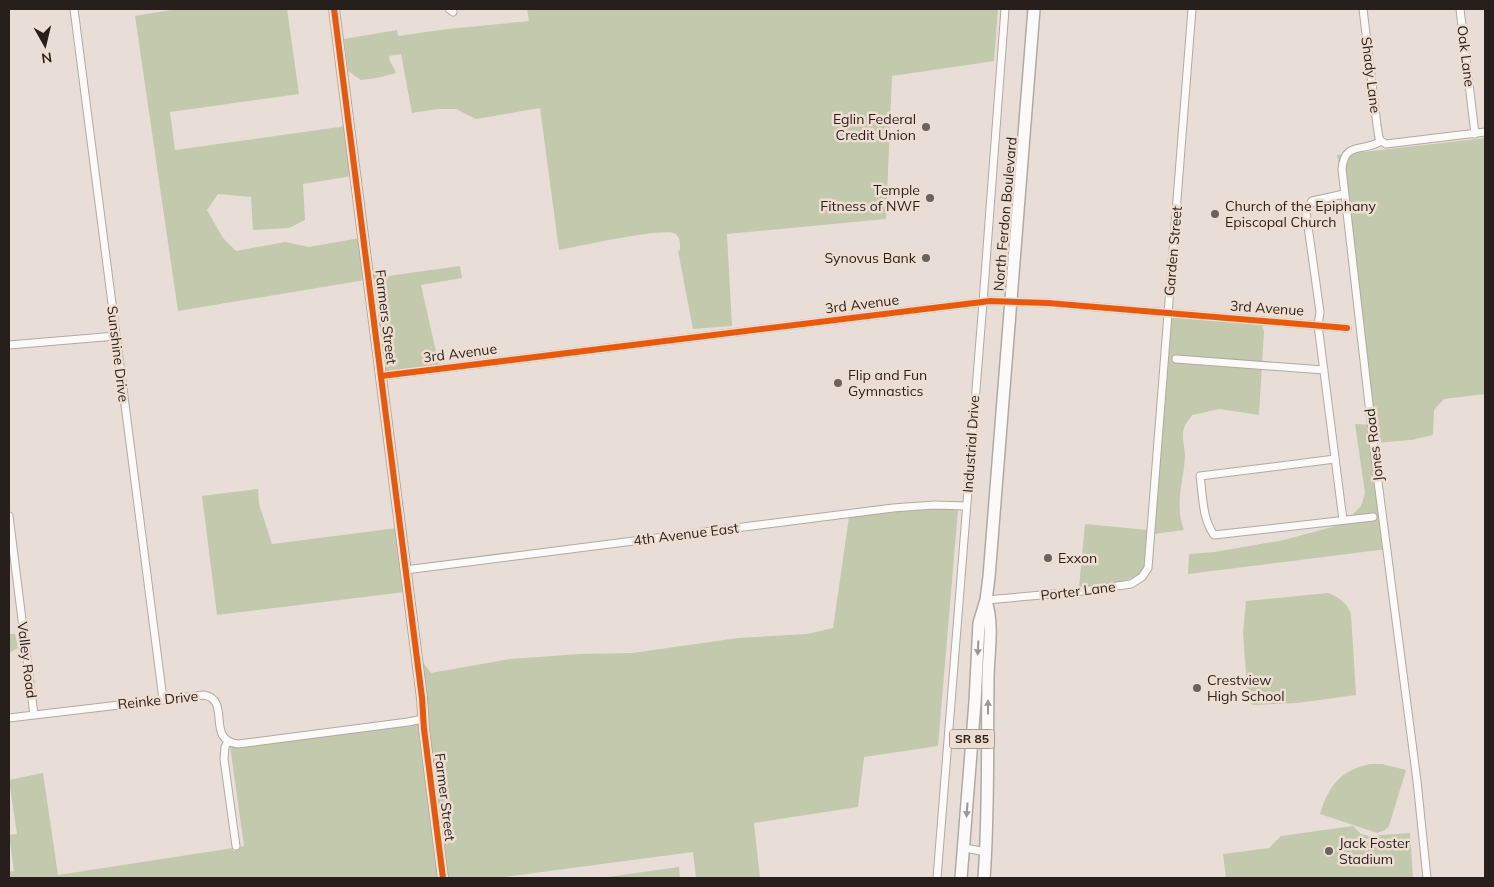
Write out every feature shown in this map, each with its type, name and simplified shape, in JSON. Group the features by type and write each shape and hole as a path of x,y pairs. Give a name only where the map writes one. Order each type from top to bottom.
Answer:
{"main road":[{"name":"North Ferdon Boulevard","path":"962,878 979,623 986,600 1034,9"},
{"name":"North Ferdon Boulevard","path":"984,878 990,614 986,600"}],"street":[{"name":"Sunshine Drive","path":"74,9 163,699"},
{"name":"Farmers Street","path":"334,9 423,718"},
{"name":"Industrial Drive","path":"937,878 984,302 1005,9"},
{"name":"Garden Street","path":"1149,553 1192,9"},
{"name":"Shady Lane","path":"1363,9 1377,125 1379,138 1382,141"},
{"name":"Oak Lane","path":"1460,9 1475,134"},
{"name":"Jones Road","path":"1427,878 1342,169 1346,155 1353,149 1374,146 1382,141 1386,144 1485,132"},
{"path":"1343,520 1318,325 1320,312 1306,212 1312,201 1344,194"},
{"name":"3rd Avenue","path":"381,376 984,302 1011,301 1348,328"},
{"path":"9,345 116,336"},
{"path":"1176,359 1324,370"},
{"path":"1336,460 1200,476 1205,519 1214,536 1373,517"},
{"name":"4th Avenue East","path":"405,570 892,508 934,504 966,506"},
{"name":"Valley Road","path":"9,516 11,557 34,715"},
{"name":"Porter Lane","path":"986,600 1076,592 1131,584 1144,574 1148,568 1149,553"},
{"name":"Reinke Drive","path":"9,718 204,694 210,696 217,704 222,736 228,741"},
{"path":"236,846 224,758 225,747 228,741 238,744 408,722 423,718"},
{"name":"Farmer Street","path":"423,718 443,878"},
{"path":"965,848 986,852"}],"green space":[{"path":"177,9 287,9 299,94 170,112 175,150 346,126 352,176 303,184 305,220 289,228 253,230 251,197 218,194 207,210 223,238 236,251 285,242 309,247 360,238 365,280 178,311 135,16"},
{"path":"527,9 998,9 994,61 892,76 886,219 727,234 732,326 693,329 678,251 680,250 680,241 674,233 637,235 559,250 540,108 476,119 456,109 438,109 412,113 401,54 389,56 396,73 361,80 348,71 344,39 397,30 398,36 529,21"},
{"path":"1485,138 1485,394 1444,399 1434,410 1433,435 1411,440 1375,443 1387,549 1188,574 1189,554 1215,552 1284,540 1343,524 1361,506 1365,493 1355,424 1372,425 1343,187 1337,155"},
{"path":"370,266 381,275 388,276 460,266 462,278 421,285 439,365 383,372"},
{"path":"1171,317 1262,325 1264,331 1259,415 1220,409 1192,415 1183,431 1185,456 1180,511 1184,530 1154,534"},
{"path":"258,489 259,504 272,544 397,528 405,592 217,615 202,496"},
{"path":"934,508 958,510 938,746 864,757 858,807 754,823 760,878 696,878 693,852 497,878 446,878 422,661 431,673 510,659 580,654 632,653 738,638 807,634 833,628 849,517"},
{"path":"1085,524 1148,530 1146,559 1144,568 1140,573 1125,581 1079,587"},
{"path":"1328,593 1342,601 1351,614 1356,695 1297,703 1253,705 1248,700 1243,633 1246,601"},
{"path":"9,634 15,634 18,648 9,653"},
{"path":"420,723 440,878 9,878 9,872 14,871 9,835 17,834 9,780 43,773 58,875 233,848 233,851 239,850 239,847 244,846 230,746 238,747"},
{"path":"1370,764 1382,764 1406,770 1389,826 1385,830 1377,833 1320,814 1327,795 1337,781 1350,771"},
{"name":"Jack Foster Stadium","path":"1353,826 1361,834 1369,836 1410,833 1413,878 1226,878 1223,854 1269,848 1281,836"},
{"path":"679,867 680,878 600,878"}],"cycle path":[{"path":"334,9 422,698 424,729 443,878"},
{"path":"381,376 990,301 1048,303 1347,328"}],"place":[{"name":"Eglin Federal Credit Union","path":"926,127"},
{"name":"Temple Fitness of NWF","path":"930,198"},
{"name":"Church of the Epiphany Episcopal Church","path":"1215,214"},
{"name":"Synovus Bank","path":"926,258"},
{"name":"Flip and Fun Gymnastics","path":"838,383"},
{"name":"Exxon","path":"1048,558"},
{"name":"Crestview High School","path":"1197,688"},
{"name":"Jack Foster Stadium","path":"1329,851"}]}
